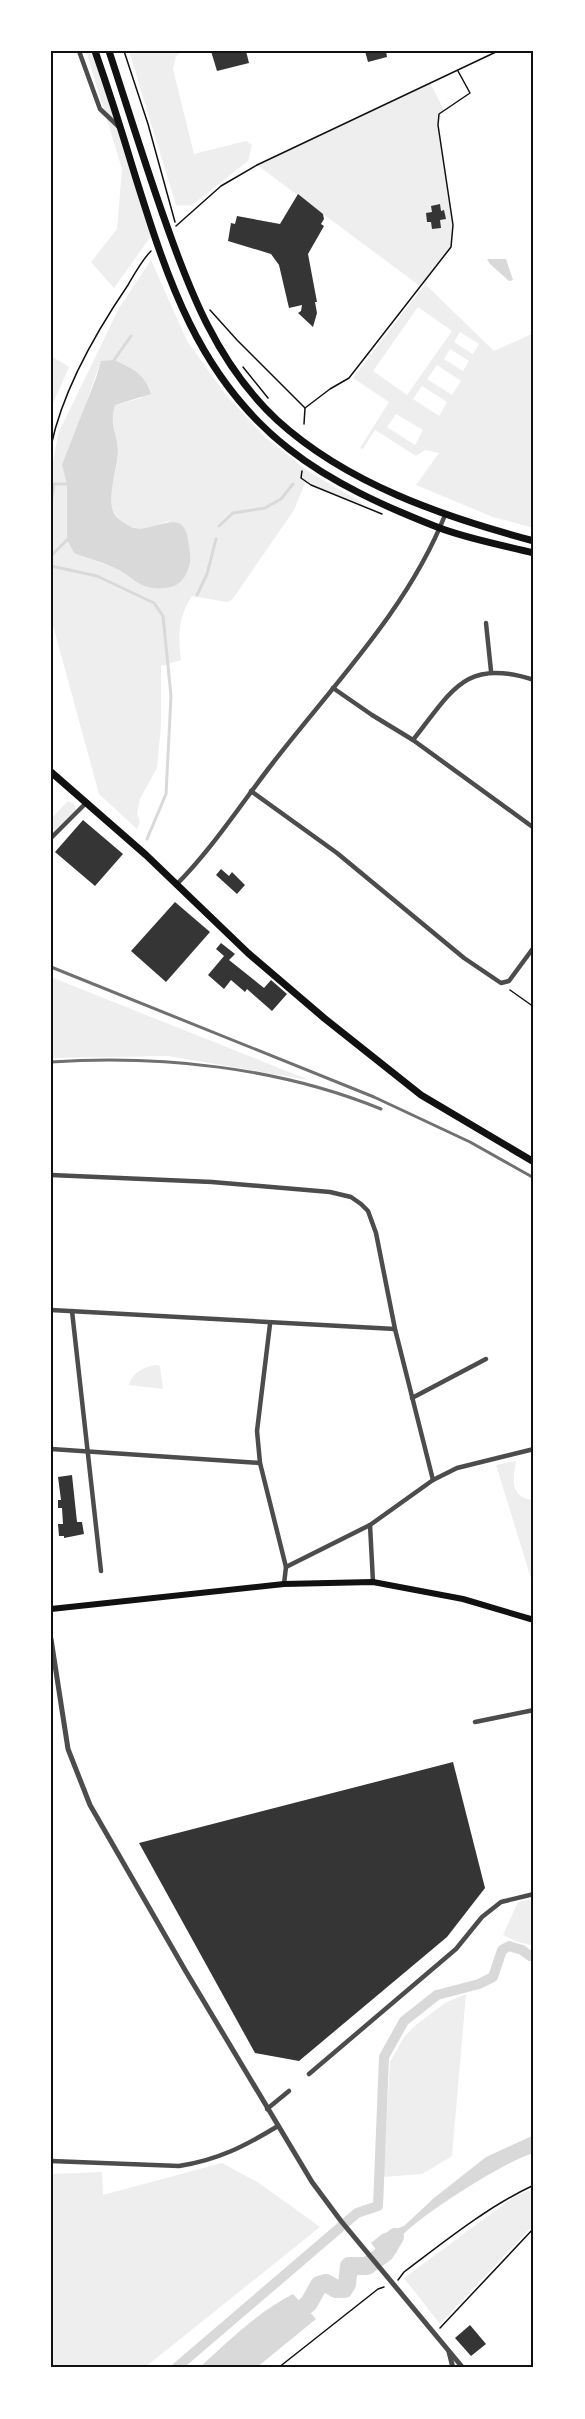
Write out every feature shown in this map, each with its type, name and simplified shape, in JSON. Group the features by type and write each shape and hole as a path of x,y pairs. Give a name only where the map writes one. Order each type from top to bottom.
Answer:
{"main road":[{"path":"95,51 175,294 211,365 251,414 289,449 315,467 372,499 440,528 534,553"},
{"path":"109,51 173,247 191,293 209,331 244,383 276,419 351,472 445,515 534,541"},
{"path":"51,772 87,802 248,953 387,1069 421,1095 534,1161"},
{"path":"51,1609 284,1584 373,1582 463,1599 534,1620"}],"street":[{"path":"79,51 100,109 121,129"},
{"path":"176,885 205,852 416,578 445,515"},
{"path":"486,623 491,671"},
{"path":"413,740 461,683 474,675 491,671 519,675 534,680"},
{"path":"333,688 372,716 413,740 534,828"},
{"path":"251,791 337,853 464,958 501,983 509,981 534,947"},
{"path":"51,838 87,802"},
{"path":"51,1175 203,1182 330,1192 351,1197 368,1212 372,1221 395,1329 433,1480"},
{"path":"51,1310 270,1324 395,1329"},
{"path":"72,1311 101,1571"},
{"path":"270,1324 257,1431 260,1463 286,1567 284,1584"},
{"path":"412,1398 486,1359"},
{"path":"51,1449 260,1463"},
{"path":"286,1567 370,1525 433,1480 457,1468 534,1449"},
{"path":"370,1525 373,1582"},
{"path":"51,1639 68,1749 90,1805 312,2182 341,2221 463,2368"},
{"path":"475,1722 534,1710"},
{"path":"309,2074 456,1949 482,1917 501,1902 534,1894"},
{"path":"267,2109 289,2091"},
{"path":"51,2162 171,2166 200,2163 222,2156 278,2126"},
{"path":"445,2345 453,2368"}],"path":[{"path":"124,51 174,216"},
{"path":"185,217 221,186 257,165 498,51"},
{"path":"305,408 349,378 451,247 453,225 438,125 439,114 470,93 458,70"},
{"path":"51,446 54,432 82,360 111,310 148,255"},
{"path":"212,321 208,309 305,408 304,424"},
{"path":"243,367 271,401"},
{"path":"302,470 301,478 324,491 385,515"},
{"path":"501,983 534,1007"},
{"path":"278,2368 378,2289 395,2284 404,2272 462,2230 512,2195 534,2185"},
{"path":"436,2333 534,2228"}],"shaded area":[{"path":"86,51 92,51 95,58 151,236 114,288 91,262 117,229 122,169"},
{"path":"129,51 182,51 176,56 173,69 194,154 246,141 252,145 248,161 192,205 176,205"},
{"path":"430,83 444,110 439,114 438,125 453,225 451,247 420,286 257,165"},
{"path":"487,259 506,259 513,280 509,281"},
{"path":"151,260 187,341 226,395 265,437 309,472 361,502 361,504 305,483 294,510 232,600 226,602 192,596 184,611 180,626 181,660 161,666 161,725 157,768 140,799 137,814 140,822 137,829 99,794 51,618 51,474 58,434 119,308","holes":["101,361 142,398 115,405 113,424 118,444 118,456 110,501 118,517 132,527 145,528 169,521 148,587 120,570 74,553 67,540 67,484 88,397"]},
{"path":"425,284 494,351 534,333 534,528 493,517 416,485 439,453 425,450 416,456 375,430 363,449 360,448 389,402 353,378","holes":["418,307 452,331 407,395 373,371","460,332 479,344 473,354 454,342","450,349 469,361 463,371 444,359","437,365 461,381 452,395 427,379","422,386 447,402 439,416 413,399","396,414 423,430 415,445 387,427"]},
{"path":"51,356 69,367 51,408"},
{"path":"114,360 137,372 145,381 151,394 115,405 113,424 118,450 111,502 116,516 133,528 174,522 181,524 188,540 189,566 181,581 169,587 155,588 141,584 115,568 74,553 67,540 67,484 62,465 101,361"},
{"path":"68,801 74,804 76,810 51,834 51,819"},
{"path":"51,977 309,1080 168,1056 51,1058"},
{"path":"156,1365 160,1366 163,1389 129,1385 139,1371"},
{"path":"516,1461 514,1486 520,1496 534,1500 534,1588 496,1465"},
{"path":"534,1899 534,1946 503,1935 518,1902"},
{"path":"466,1994 452,2156 422,2174 383,2177 390,2062 404,2037 416,2025 445,2003"},
{"path":"534,2135 534,2153 504,2166 439,2206 405,2233 397,2242 397,2252 386,2262 371,2243 382,2234 404,2226 434,2198 486,2157"},
{"path":"222,2163 259,2183 320,2227 144,2368 51,2368 51,2174 102,2172 103,2195"},
{"path":"534,2189 534,2224 440,2324 404,2278 515,2196"},
{"path":"293,2294 316,2319 256,2368 199,2368 255,2318"}],"building":[{"path":"211,51 246,51 249,63 217,71"},
{"path":"365,51 386,51 387,57 368,62"},
{"path":"298,194 323,214 324,219 321,224 324,226 308,254 317,302 315,302 317,313 313,327 298,313 302,305 289,308 279,265 271,254 228,241 231,223 235,224 237,216 280,224"},
{"path":"440,204 446,219 440,220 441,228 432,229 431,222 427,222 426,213 432,212 431,206"},
{"path":"83,820 123,854 95,886 55,852"},
{"path":"221,869 229,876 232,872 245,885 237,894 216,875"},
{"path":"175,902 210,932 166,982 131,951"},
{"path":"221,943 235,954 229,960 264,988 271,980 287,994 272,1011 247,989 245,992 231,980 224,989 208,975 224,956 216,949"},
{"path":"72,1475 77,1522 82,1522 84,1534 64,1538 64,1536 59,1536 58,1524 63,1524 62,1508 58,1508 58,1500 61,1500 58,1477"},
{"path":"453,1762 485,1888 447,1937 299,2061 255,2053 139,1843"},
{"path":"470,2325 486,2344 471,2356 455,2338"}],"waterway":[{"path":"114,360 131,336"},
{"path":"51,502 54,484 67,484"},
{"path":"219,526 233,513 265,508 281,499 293,484"},
{"path":"197,595 207,574 216,539"},
{"path":"51,556 67,540"},
{"path":"51,566 97,576 154,603 163,616 171,696 166,794 147,839"},
{"path":"176,2368 357,2213 378,2206 384,2057 404,2021 437,1995 479,1984 493,1977 502,1950 509,1946 522,1950 530,1956 534,1955"},
{"path":"287,2322 309,2303 319,2285 326,2283 336,2289 344,2289 347,2284 349,2266 367,2266 385,2253 395,2237"}],"railway":[{"path":"51,967 374,1097 470,1142 534,1178"},
{"path":"51,1062 134,1060 219,1067 301,1083 381,1109"}]}
